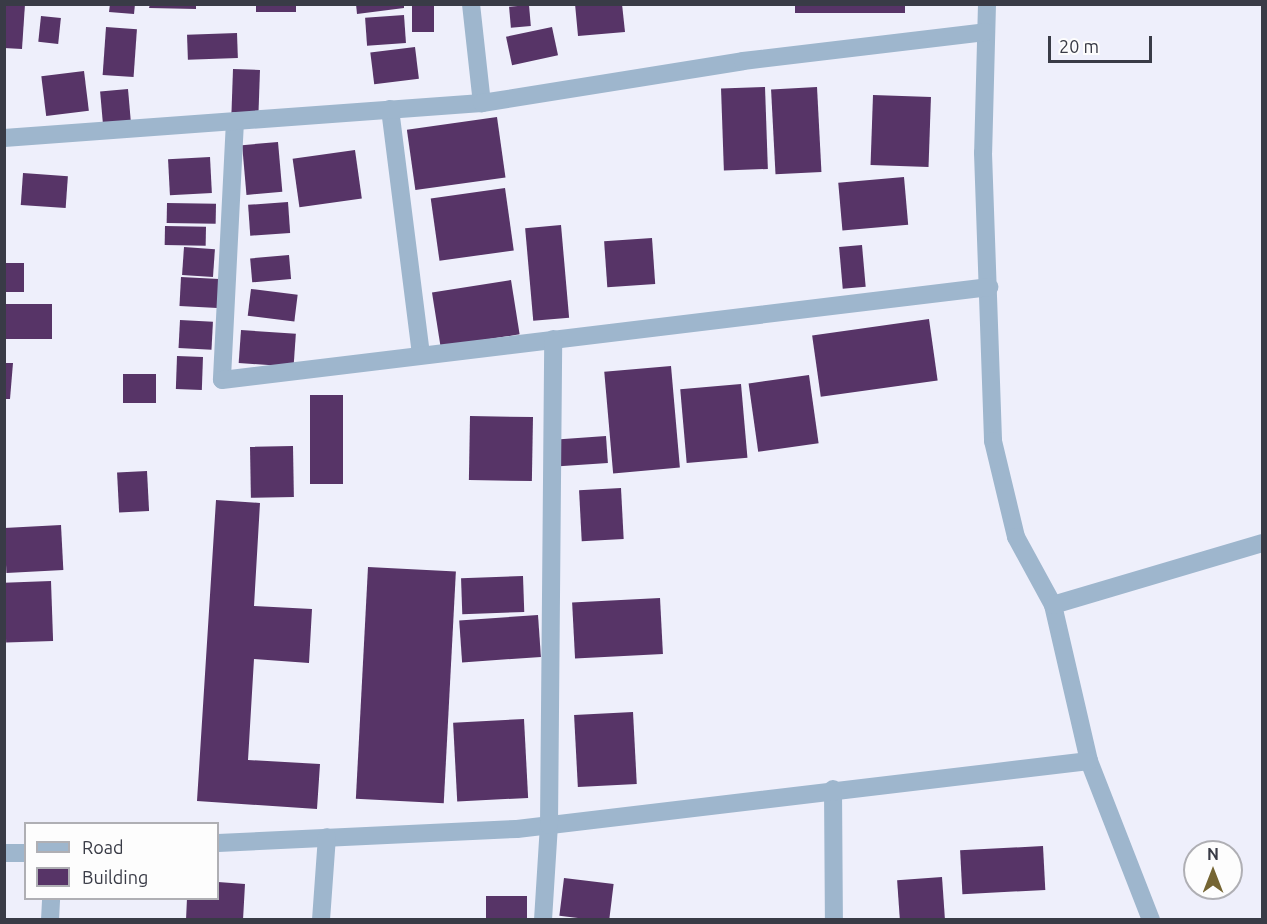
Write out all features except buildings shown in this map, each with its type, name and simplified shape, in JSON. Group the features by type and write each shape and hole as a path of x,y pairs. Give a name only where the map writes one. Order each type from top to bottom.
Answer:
{"street":[{"path":"471,4 482,103"},
{"path":"987,4 985,32 993,441 1016,537 1053,605 1089,761 1151,920"},
{"path":"4,138 482,103 743,61 985,32"},
{"path":"390,109 421,355"},
{"path":"235,121 222,380 989,287"},
{"path":"543,920 549,825 553,339"},
{"path":"1053,605 1263,543"},
{"path":"219,843 549,825 833,789 1089,761"},
{"path":"833,789 834,920"},
{"path":"321,920 327,837"},
{"path":"4,853 24,853"},
{"path":"50,920 51,900"}]}
